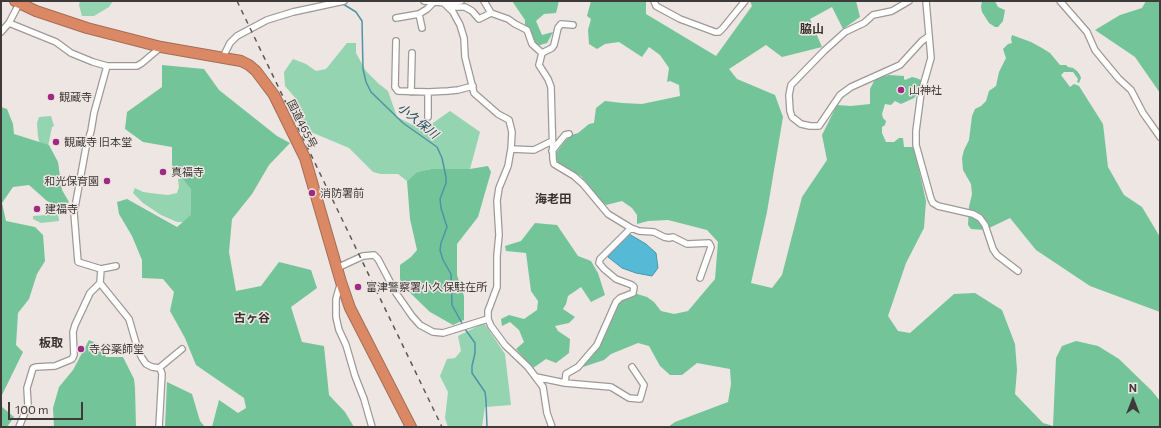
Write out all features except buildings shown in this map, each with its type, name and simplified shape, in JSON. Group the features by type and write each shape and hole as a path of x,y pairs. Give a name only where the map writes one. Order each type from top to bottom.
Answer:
{"highway":[{"name":"国道465号","path":"18,2 36,11 87,28 161,47 241,60 256,71 274,95 306,158 341,282 350,308 411,427"}],"street":[{"path":"223,57 230,43 237,36 267,20 293,12 344,1"},
{"path":"424,1 461,1"},
{"path":"484,1 491,13 508,19 527,30 532,44 542,53"},
{"path":"654,1 656,6 680,19 715,32 719,32 745,1"},
{"path":"909,1 892,11 873,15 864,23 845,32 824,51 791,85 789,95 792,117 801,124 819,126 840,95 851,88 900,65 922,41 929,36"},
{"path":"926,1 931,58 921,93 916,131 916,145 931,199 933,203 938,206 973,214 980,218 985,225 993,249 997,255 1018,271"},
{"path":"1060,1 1087,32 1095,50 1119,79 1131,90 1143,113 1160,137"},
{"path":"1,32 9,23 18,2"},
{"path":"439,2 453,12 460,25 464,38 465,57 474,93 498,114 509,120 512,132 511,150 508,166 499,188 497,201 499,235 497,256 498,287 488,311 488,318 491,326 505,345 528,367 543,387 547,413 552,427"},
{"path":"396,18 419,14 439,2 454,7 465,7 479,19 491,13"},
{"path":"419,14 422,28"},
{"path":"9,23 56,42 71,53 107,66 137,66 161,47"},
{"path":"573,25 561,24 558,28 554,45 552,48 542,53 539,65 551,87 552,159 554,164 574,176 583,184 608,214 631,228 639,231 654,232 664,237 673,237 687,244 708,243 711,247 700,278"},
{"path":"396,41 395,87 398,91 428,92 458,90 473,86"},
{"path":"411,92 412,53"},
{"path":"107,66 85,152 74,215 78,262 101,270 116,266"},
{"path":"428,92 428,117"},
{"path":"552,152 565,135 569,134"},
{"path":"511,150 534,150 552,141"},
{"path":"565,383 566,374 578,367 597,344 616,302 620,298 633,293 634,287 632,285 616,279 599,263 600,260 631,228"},
{"path":"337,268 363,256 374,255 378,259 396,293 420,325 433,332 443,333 468,326 488,318"},
{"path":"19,427 28,405 27,388 33,368 36,366 55,366 72,359 74,355 73,332 75,325 90,293 100,283 101,270"},
{"path":"341,282 336,299 336,317 372,427"},
{"path":"100,283 131,324 138,350 146,364 159,368 182,349"},
{"path":"536,377 565,383 611,388 629,398 640,400 644,385 632,367"},
{"path":"159,368 162,374 159,427"}],"green space":[{"path":"80,1 113,1 109,7 94,16 82,16 79,5"},
{"path":"512,1 559,1 556,13 544,14 536,21 542,35 553,32 547,43 537,46 525,26 525,20"},
{"path":"591,1 646,1 646,14 716,56 752,6 750,1 856,1 860,17 843,29 832,7 810,19 822,47 782,57 766,45 729,69 737,79 775,95 783,117 767,212 751,283 772,288 782,275 802,197 827,160 822,135 837,105 851,106 870,104 870,89 875,79 889,75 904,76 905,80 912,77 916,78 921,80 921,83 919,91 914,98 901,104 895,101 891,105 885,104 882,114 886,121 885,125 882,127 882,133 886,142 894,142 899,138 903,138 904,147 914,147 926,201 924,228 906,263 888,316 898,331 910,333 954,294 975,293 1002,310 1015,344 1017,370 1015,394 1043,423 1053,426 1056,358 1062,346 1076,341 1098,346 1119,359 1152,391 1160,401 1160,427 668,427 675,422 728,402 731,384 730,369 697,363 682,375 670,375 660,366 649,346 638,343 611,354 604,360 583,367 605,335 620,301 637,294 647,297 654,302 661,311 674,314 688,311 715,279 718,242 707,230 668,220 648,221 637,224 637,215 632,208 622,201 606,205 599,199 581,176 558,165 556,153 571,135 578,133 589,124 594,123 596,108 605,101 642,104 680,96 679,85 670,81 667,82 669,68 660,55 649,47 642,57 619,42 605,44 597,49 589,44 588,30 591,19 587,16"},
{"path":"982,1 995,1 998,7 1005,10 1003,21 998,27 995,27 989,23 982,12"},
{"path":"1146,1 1160,1 1160,93 1135,57 1095,30 1120,15 1142,8"},
{"path":"1012,35 1042,48 1050,53 1060,65 1066,65 1073,68 1080,75 1081,78 1079,83 1077,82 1078,79 1073,72 1064,72 1061,75 1070,87 1074,84 1079,86 1103,124 1108,167 1124,195 1142,207 1160,237 1160,312 1090,286 1036,250 1010,218 985,230 971,229 968,225 969,207 972,194 971,184 963,170 962,158 969,140 972,116 975,109 986,101 989,91 996,86 999,72 1006,58 1003,49 1008,44 1012,43"},
{"path":"347,43 356,43 356,53 366,71 388,91 397,117 423,130 450,111 480,132 470,169 431,169 417,172 407,181 398,174 381,174 373,172 349,148 311,132 302,123 297,100 285,86 284,72 293,59 306,64 316,71 326,69"},
{"path":"162,65 204,69 219,90 277,136 290,143 269,165 252,194 232,219 229,252 236,291 261,286 279,262 311,270 317,288 291,307 302,342 324,346 329,395 345,412 354,427 212,427 219,400 238,413 246,408 244,398 196,365 185,338 170,311 174,292 163,279 142,278 142,260 132,236 119,214 117,202 127,199 177,227 191,215 191,189 172,165 172,147 143,142 125,129 127,112 162,87"},
{"path":"1,107 7,109 13,124 14,134 49,145 58,162 62,190 69,202 61,207 47,201 29,185 13,187 2,203 6,221 35,227 43,235 45,261 37,274 29,299 18,313 16,345 23,352 1,397"},
{"path":"51,116 54,126 52,127 48,146 40,144 37,123 39,117"},
{"path":"488,166 491,172 478,217 457,244 457,275 464,296 464,320 453,325 430,312 403,286 400,279 400,265 411,257 417,250 410,219 407,181 417,172 431,169 470,169"},
{"path":"183,178 190,182 195,218 183,222 177,222 161,215 143,203 133,193 135,188 143,192 158,194 168,195 177,193 179,187 178,179"},
{"path":"46,212 58,212 59,221 41,223 33,219 33,216 46,215"},
{"path":"535,223 557,225 578,256 591,261 598,273 605,295 591,302 581,287 568,296 563,309 575,317 569,323 555,326 558,331 570,339 569,353 556,363 546,359 533,368 516,349 524,342 519,330 510,322 502,326 501,319 509,315 524,319 537,310 538,301 531,291 526,253 506,251 505,246 521,241"},
{"path":"484,323 505,354 511,405 485,407 482,426 484,427 448,427 445,418 448,392 440,376 447,359 455,358 461,351 458,336"},
{"path":"89,340 98,344 106,357 123,357 134,379 136,427 54,427 53,408 59,387 73,370"},
{"path":"167,382 192,394 200,421 205,427 165,427"},
{"path":"1,406 14,417 7,427 1,427"}],"water":[{"path":"629,234 646,244 656,253 658,268 652,276 636,273 622,268 608,257"}],"waterway":[{"name":"小久保川","path":"343,4 356,12 362,21 363,69 366,82 371,92 403,123 437,147 442,158 446,183 440,199 441,208 447,227 440,250 443,260 451,274 452,305 463,325"},
{"name":"小久保川","path":"465,329 475,343 472,373 485,392 487,427"}],"railway":[{"path":"237,1 442,427"}],"place":[{"name":"山神社","path":"901,90"},
{"name":"観蔵寺","path":"51,97"},
{"name":"観蔵寺 旧本堂","path":"56,142"},
{"name":"真福寺","path":"163,172"},
{"name":"和光保育園","path":"107,181"},
{"name":"消防署前","path":"312,193"},
{"name":"建福寺","path":"37,209"},
{"name":"富津警察署小久保駐在所","path":"358,287"},
{"name":"寺谷薬師堂","path":"81,349"}],"district":[{"name":"脇山","path":"812,29"},
{"name":"海老田","path":"553,199"},
{"name":"古ヶ谷","path":"252,318"},
{"name":"板取","path":"51,343"}]}
